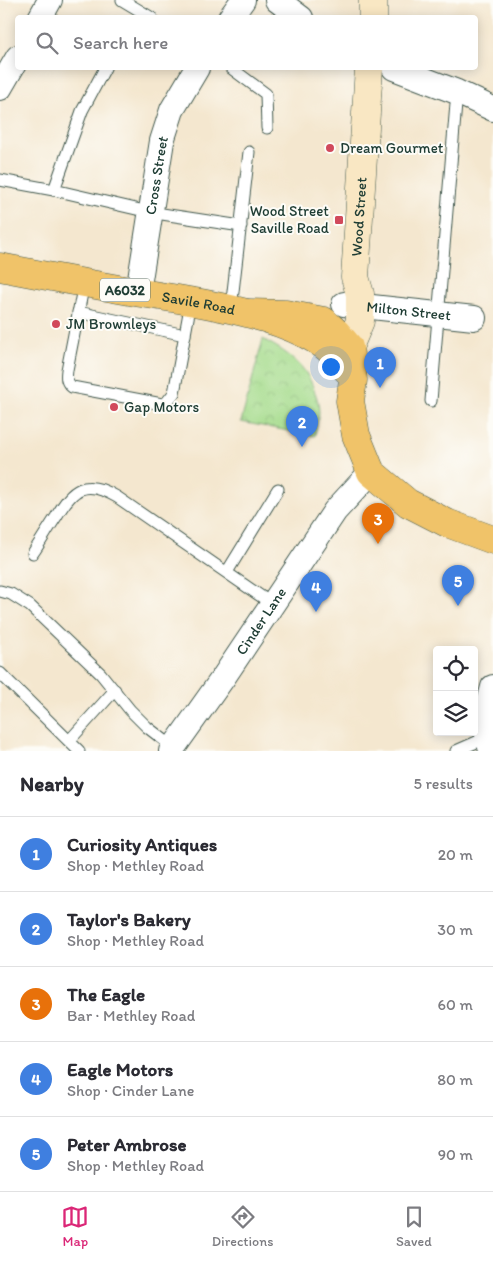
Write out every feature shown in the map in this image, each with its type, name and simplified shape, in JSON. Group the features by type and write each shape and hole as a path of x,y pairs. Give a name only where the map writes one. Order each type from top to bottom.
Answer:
{"main road":[{"name":"Savile Road","path":"0,267 240,311 286,314 324,322 338,346 343,363 353,380 350,401 356,435 372,472"},
{"name":"A6032","path":"372,472 408,503 447,523 493,540"}],"street":[{"path":"42,15 50,0"},
{"path":"232,15 242,0"},
{"path":"277,0 296,15"},
{"path":"373,0 373,15"},
{"path":"0,88 15,62"},
{"name":"Cross Street","path":"138,292 149,212 162,140 172,110 196,70"},
{"name":"Wood Street","path":"338,346 352,306 360,294 355,277 369,70"},
{"path":"399,70 457,92 493,109"},
{"name":"Milton Street","path":"352,306 474,318"},
{"name":"Cinder Lane","path":"172,749 335,511 372,472"},
{"path":"489,744 484,722 493,687"}],"lane":[{"path":"122,0 135,13"},
{"path":"54,190 82,111 103,70"},
{"path":"234,70 266,94 267,128"},
{"path":"431,401 457,92"},
{"path":"240,311 241,226 249,152"},
{"path":"0,180 54,190 149,212 241,226"},
{"path":"84,282 66,378 68,384 72,387 162,404 166,403 174,393 192,301"},
{"path":"78,312 185,335"},
{"path":"34,553 69,496 82,488 98,488 117,496 272,604"},
{"path":"226,572 278,489"},
{"path":"0,591 11,594 30,606 102,674 130,710 172,749"},
{"path":"0,673 79,751"},
{"path":"69,741 115,690"},
{"path":"456,751 489,744"}],"green space":[{"path":"263,339 294,360 306,373 317,398 319,410 315,436 241,422"}],"place":[{"name":"Dream Gourmet","path":"330,148"},
{"name":"Wood Street Saville Road","path":"339,220"},
{"name":"JM Brownleys","path":"56,324"},
{"name":"Curiosity Antiques","path":"380,388"},
{"name":"Gap Motors","path":"114,407"},
{"name":"Taylor's Bakery","path":"302,447"},
{"name":"The Eagle","path":"378,544"},
{"name":"Peter Ambrose","path":"458,606"},
{"name":"Eagle Motors","path":"316,612"}]}
